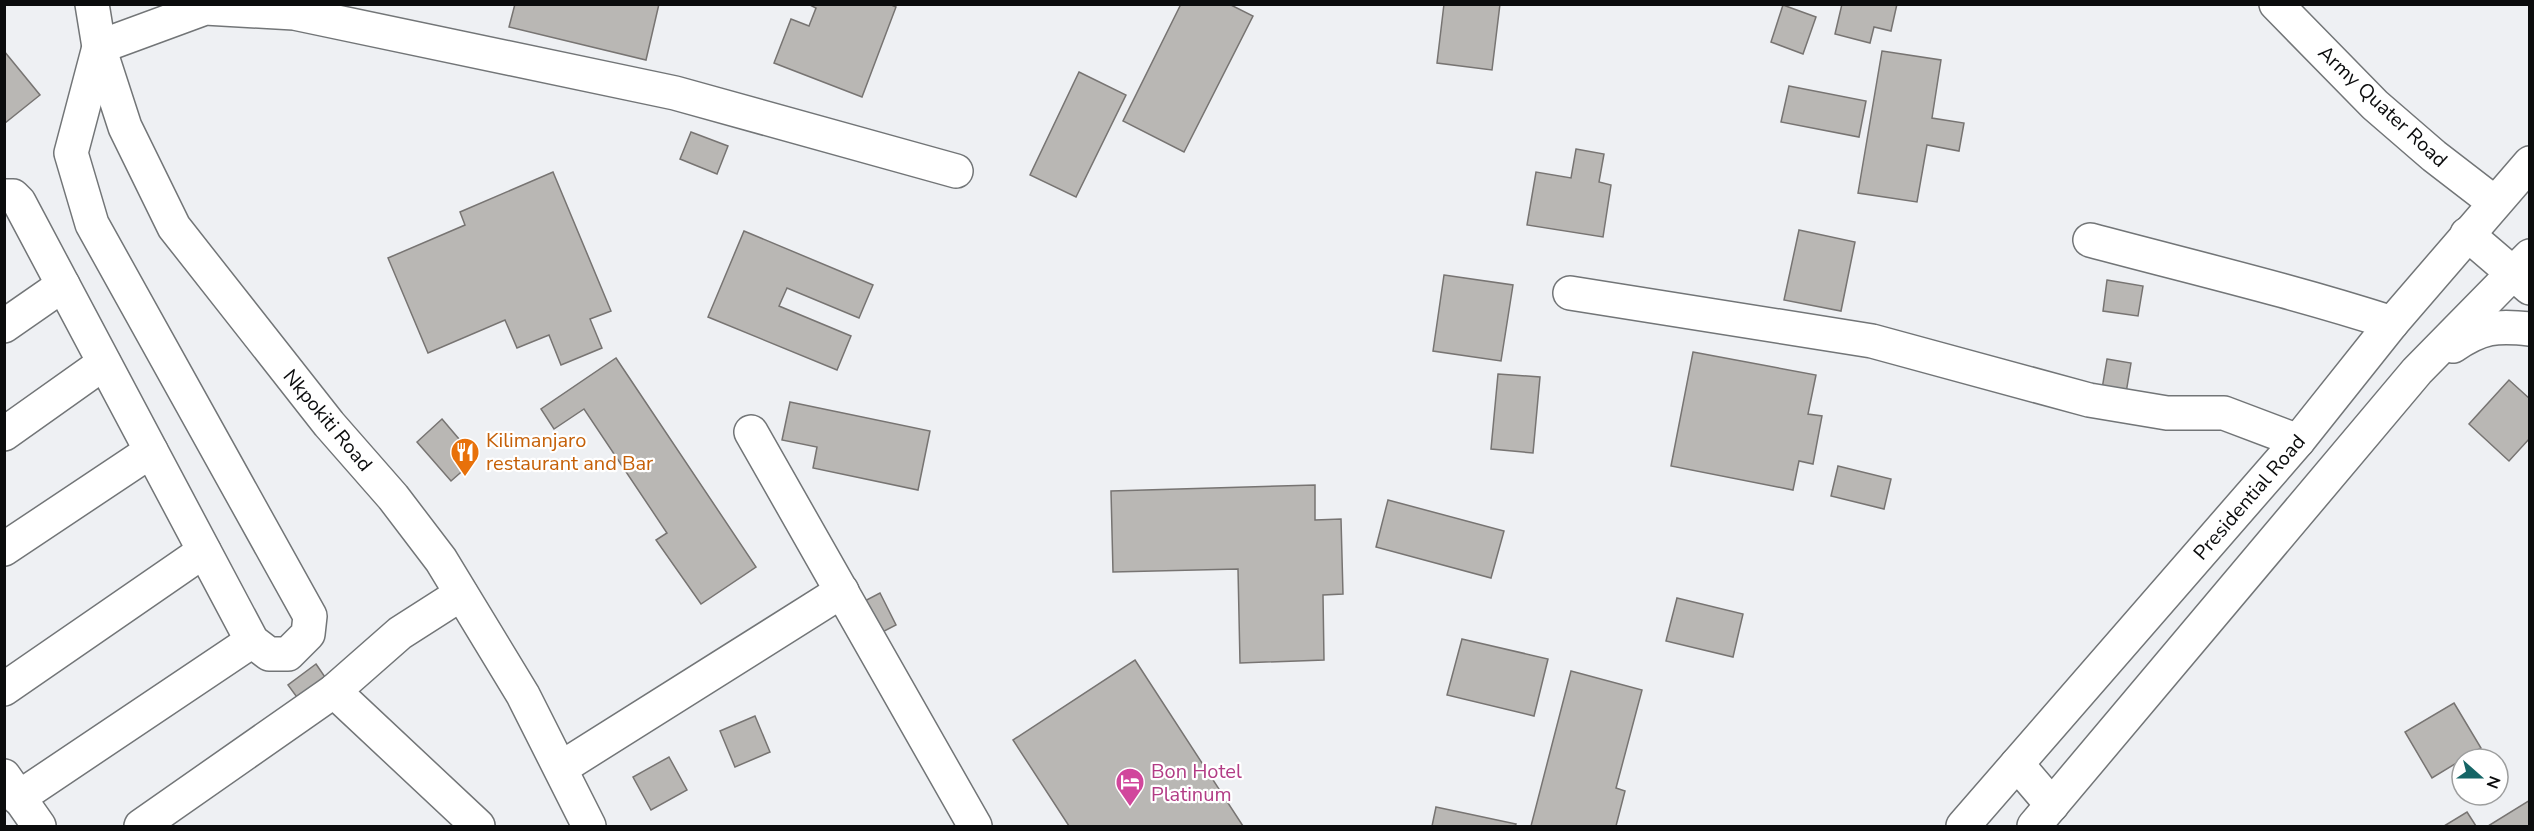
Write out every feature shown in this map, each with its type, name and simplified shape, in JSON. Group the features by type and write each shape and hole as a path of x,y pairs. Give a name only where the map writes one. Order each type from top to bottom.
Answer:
{"street":[{"name":"Nkpokiti Road","path":"92,4 99,47 125,127 174,227 329,424 393,497 441,560 523,695 589,826"},
{"name":"Army Quater Road","path":"2276,4 2375,105 2434,156 2517,186"},
{"path":"4,196 13,196 19,202 252,641 269,654 288,654 308,634 310,616 92,224 71,153 99,47 205,8 294,13 675,93 956,171"},
{"name":"Presidential Road","path":"1963,826 2298,441 2392,323 2468,234 2517,186"},
{"path":"2017,764 2043,816 2417,371 2524,272 2468,234"},
{"path":"2090,240 2268,286 2392,323"},
{"path":"4,326 63,285"},
{"path":"1570,293 1872,341 2088,400 2167,413 2224,413 2298,441"},
{"path":"2417,371 2484,328 2505,326 2529,329"},
{"path":"4,434 104,363"},
{"path":"751,432 975,826"},
{"path":"4,549 151,451"},
{"path":"4,689 204,551"},
{"path":"561,768 842,591"},
{"path":"141,826 334,691 400,633 461,594"},
{"path":"39,826 11,787 252,641"},
{"path":"334,691 478,826"}],"building":[{"path":"515,4 659,4 646,60 509,27"},
{"path":"808,4 889,4 896,7 862,97 774,63 791,19 809,26 816,8"},
{"path":"1181,4 1229,4 1253,16 1184,152 1123,121"},
{"path":"1444,4 1500,4 1492,70 1437,63"},
{"path":"1842,4 1897,4 1891,31 1874,27 1870,43 1835,34"},
{"path":"1783,5 1816,17 1803,54 1771,42"},
{"path":"4,51 40,95 5,123 4,122"},
{"path":"1882,51 1941,60 1932,118 1964,123 1959,151 1927,145 1917,202 1858,193"},
{"path":"1079,72 1126,95 1076,197 1030,175"},
{"path":"1789,86 1866,101 1859,137 1781,122"},
{"path":"691,132 728,146 717,174 680,159"},
{"path":"1576,149 1604,154 1599,182 1611,185 1603,237 1527,225 1536,172 1571,178"},
{"path":"553,172 611,311 590,319 602,348 561,365 549,335 517,348 505,320 428,353 388,258 465,225 460,212"},
{"path":"1799,230 1855,242 1841,311 1784,300"},
{"path":"744,231 873,285 859,318 787,288 779,306 851,336 837,370 708,317"},
{"path":"1444,275 1513,285 1501,361 1433,351"},
{"path":"2107,280 2143,286 2138,316 2103,311"},
{"path":"1693,352 1816,375 1808,414 1822,416 1813,464 1799,461 1793,490 1671,466"},
{"path":"616,358 756,567 701,604 656,540 667,533 584,409 554,429 541,409"},
{"path":"2107,359 2131,363 2126,393 2102,389"},
{"path":"1498,374 1540,377 1533,453 1491,449"},
{"path":"2509,380 2530,399 2530,438 2509,461 2469,424"},
{"path":"790,402 930,431 918,490 813,468 817,447 782,440"},
{"path":"442,419 476,459 451,481 417,442"},
{"path":"1838,466 1891,479 1884,509 1831,496"},
{"path":"1315,485 1315,520 1341,519 1343,594 1323,595 1324,660 1240,663 1238,569 1113,572 1111,491"},
{"path":"1388,500 1504,531 1491,578 1376,547"},
{"path":"880,593 896,625 871,638 855,606"},
{"path":"1677,598 1743,614 1733,657 1666,641"},
{"path":"1462,639 1548,659 1534,716 1447,695"},
{"path":"1135,660 1243,826 1069,826 1013,740"},
{"path":"316,664 327,680 299,700 288,685"},
{"path":"1571,671 1642,690 1616,788 1625,791 1616,826 1531,826"},
{"path":"2454,703 2480,747 2450,747 2450,767 2432,778 2405,732"},
{"path":"755,716 770,752 735,767 720,731"},
{"path":"669,757 687,790 651,810 633,777"},
{"path":"2530,800 2530,826 2488,826"},
{"path":"1436,807 1516,824 1515,826 1432,826"},
{"path":"2467,812 2476,826 2444,826"}],"place":[{"name":"Kilimanjaro restaurant and Bar","path":"465,478"},
{"name":"Bon Hotel Platinum","path":"1130,808"}]}
